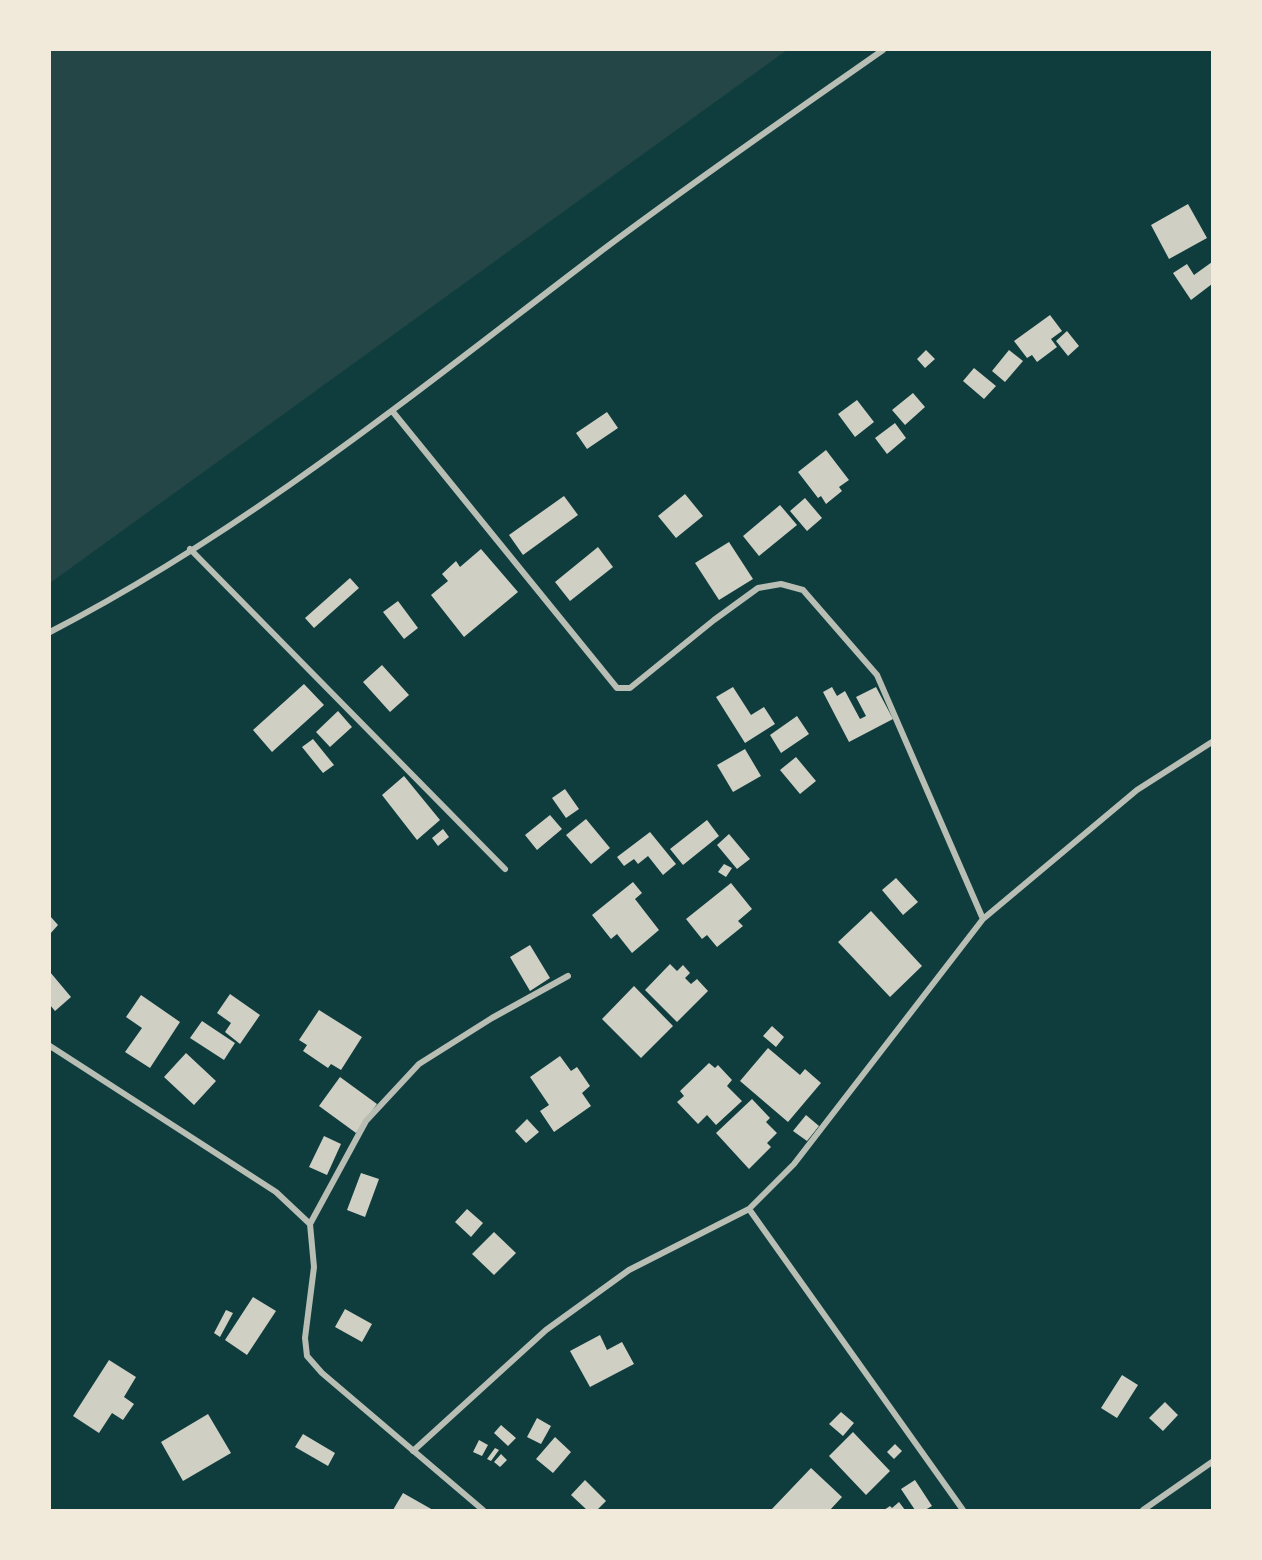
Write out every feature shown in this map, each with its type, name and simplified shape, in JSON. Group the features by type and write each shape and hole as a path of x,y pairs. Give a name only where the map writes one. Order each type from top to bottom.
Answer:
{"street":[{"path":"50,632 106,603 283,490 393,412 594,257 883,50"},
{"path":"393,412 617,688 630,688 714,620 758,588 782,584 803,590 877,675 983,919"},
{"path":"190,549 505,869"},
{"path":"413,1451 546,1330 630,1270 749,1209 794,1164 983,919 1137,790 1212,742"},
{"path":"483,1510 322,1373 307,1356 305,1338 314,1267 310,1224 366,1121 419,1064 492,1018 568,976"},
{"path":"50,1046 276,1192 310,1224"},
{"path":"749,1209 963,1510"},
{"path":"1143,1510 1212,1462"}],"shaded area":[{"path":"50,50 787,50 50,583"}],"building":[{"path":"1188,204 1207,238 1169,259 1151,225"},
{"path":"1212,262 1212,284 1191,300 1173,273 1187,264 1194,275"},
{"path":"1050,315 1062,331 1051,339 1057,347 1037,362 1032,355 1027,358 1014,341"},
{"path":"1067,331 1079,346 1068,356 1056,341"},
{"path":"926,350 935,359 925,368 917,359"},
{"path":"1009,350 1023,361 1005,382 992,371"},
{"path":"974,368 996,386 984,399 963,381"},
{"path":"913,393 925,407 905,425 892,410"},
{"path":"857,400 874,422 855,437 838,414"},
{"path":"607,412 618,428 587,449 576,433"},
{"path":"895,423 906,438 887,454 875,438"},
{"path":"826,450 849,480 839,487 842,491 826,504 821,496 818,498 798,472"},
{"path":"685,494 703,516 676,538 658,516"},
{"path":"564,496 578,515 523,555 509,535"},
{"path":"805,498 822,518 807,531 790,511"},
{"path":"780,505 797,525 759,556 743,536"},
{"path":"729,542 753,579 719,600 695,563"},
{"path":"598,547 613,567 570,601 555,582"},
{"path":"481,549 518,592 464,637 431,595 448,581 442,574 456,561 460,567"},
{"path":"350,578 359,588 314,628 305,618"},
{"path":"398,601 418,628 404,639 383,612"},
{"path":"382,665 409,695 390,712 363,682"},
{"path":"304,684 324,705 272,752 253,730"},
{"path":"733,687 751,715 764,707 775,724 745,743 716,697"},
{"path":"832,687 837,696 845,691 860,719 866,716 856,697 876,687 893,719 849,742 823,692"},
{"path":"338,711 352,727 330,747 316,732"},
{"path":"797,716 809,734 781,753 770,735"},
{"path":"313,739 334,765 323,773 302,747"},
{"path":"745,749 761,776 733,792 717,765"},
{"path":"796,757 816,781 800,794 780,770"},
{"path":"404,776 440,820 417,840 382,795"},
{"path":"565,789 579,809 566,818 552,798"},
{"path":"550,815 562,829 537,850 525,835"},
{"path":"586,819 610,848 591,864 566,835"},
{"path":"707,820 719,836 683,865 670,849"},
{"path":"443,829 449,837 438,846 432,838"},
{"path":"650,832 676,864 663,875 648,856 638,864 634,859 624,866 617,857"},
{"path":"729,834 750,859 737,869 717,845"},
{"path":"724,864 732,868 726,877 718,872"},
{"path":"896,878 918,902 903,915 882,890"},
{"path":"633,882 642,893 635,899 659,930 632,953 617,934 611,939 592,915"},
{"path":"731,883 752,909 738,921 743,926 717,947 707,935 702,939 686,919"},
{"path":"871,911 922,966 890,997 838,942"},
{"path":"50,916 58,925 50,934"},
{"path":"530,945 550,978 530,991 510,957"},
{"path":"670,964 677,971 683,965 690,973 685,978 691,984 697,979 708,991 677,1022 645,990"},
{"path":"50,972 71,997 55,1011 50,1005"},
{"path":"634,986 673,1026 641,1058 602,1019"},
{"path":"230,994 260,1015 240,1044 225,1032 231,1023 217,1013"},
{"path":"141,995 180,1022 150,1068 125,1052 142,1028 126,1017"},
{"path":"319,1010 362,1037 341,1070 331,1064 328,1068 303,1051 307,1045 299,1040"},
{"path":"202,1021 235,1043 224,1060 190,1038"},
{"path":"772,1026 784,1037 776,1047 763,1036"},
{"path":"768,1048 800,1075 805,1069 821,1083 788,1122 740,1081"},
{"path":"186,1053 216,1081 194,1105 164,1077"},
{"path":"560,1056 571,1071 577,1067 590,1086 582,1093 591,1106 554,1132 540,1111 549,1105 530,1077"},
{"path":"709,1063 715,1068 718,1065 732,1080 727,1086 742,1101 716,1125 707,1115 698,1124 677,1102 684,1096 680,1091"},
{"path":"340,1077 377,1104 356,1133 319,1106"},
{"path":"752,1099 770,1118 766,1122 777,1133 767,1143 771,1147 749,1169 716,1133"},
{"path":"806,1115 819,1126 807,1141 793,1131"},
{"path":"527,1119 539,1132 526,1143 515,1131"},
{"path":"324,1136 341,1144 327,1175 309,1167"},
{"path":"361,1173 379,1179 365,1217 347,1210"},
{"path":"467,1209 483,1223 471,1237 455,1222"},
{"path":"494,1232 516,1253 494,1275 472,1254"},
{"path":"253,1297 276,1311 247,1355 225,1340"},
{"path":"345,1309 372,1324 362,1342 335,1327"},
{"path":"226,1310 233,1313 220,1337 214,1333"},
{"path":"600,1335 607,1350 622,1342 634,1364 590,1387 570,1351"},
{"path":"109,1360 136,1377 124,1397 134,1404 123,1420 112,1413 99,1433 73,1416"},
{"path":"1122,1375 1138,1385 1117,1418 1101,1408"},
{"path":"1165,1402 1178,1415 1163,1431 1149,1418"},
{"path":"841,1412 854,1423 843,1436 829,1424"},
{"path":"208,1414 231,1453 183,1481 161,1442"},
{"path":"537,1418 551,1426 541,1444 527,1437"},
{"path":"501,1425 516,1438 508,1446 494,1433"},
{"path":"853,1432 890,1471 866,1495 829,1456"},
{"path":"303,1434 335,1453 328,1466 295,1447"},
{"path":"555,1437 571,1452 553,1473 536,1459"},
{"path":"479,1440 488,1445 482,1456 473,1452"},
{"path":"895,1444 902,1451 894,1459 887,1452"},
{"path":"495,1448 499,1450 491,1461 487,1459"},
{"path":"501,1454 507,1460 500,1467 494,1462"},
{"path":"811,1468 842,1497 830,1510 771,1510"},
{"path":"585,1480 606,1501 597,1510 587,1510 571,1495"},
{"path":"915,1480 932,1506 925,1510 915,1510 901,1489"},
{"path":"403,1493 433,1510 393,1510"},
{"path":"899,1502 905,1510 884,1510 890,1506 892,1508"}]}
